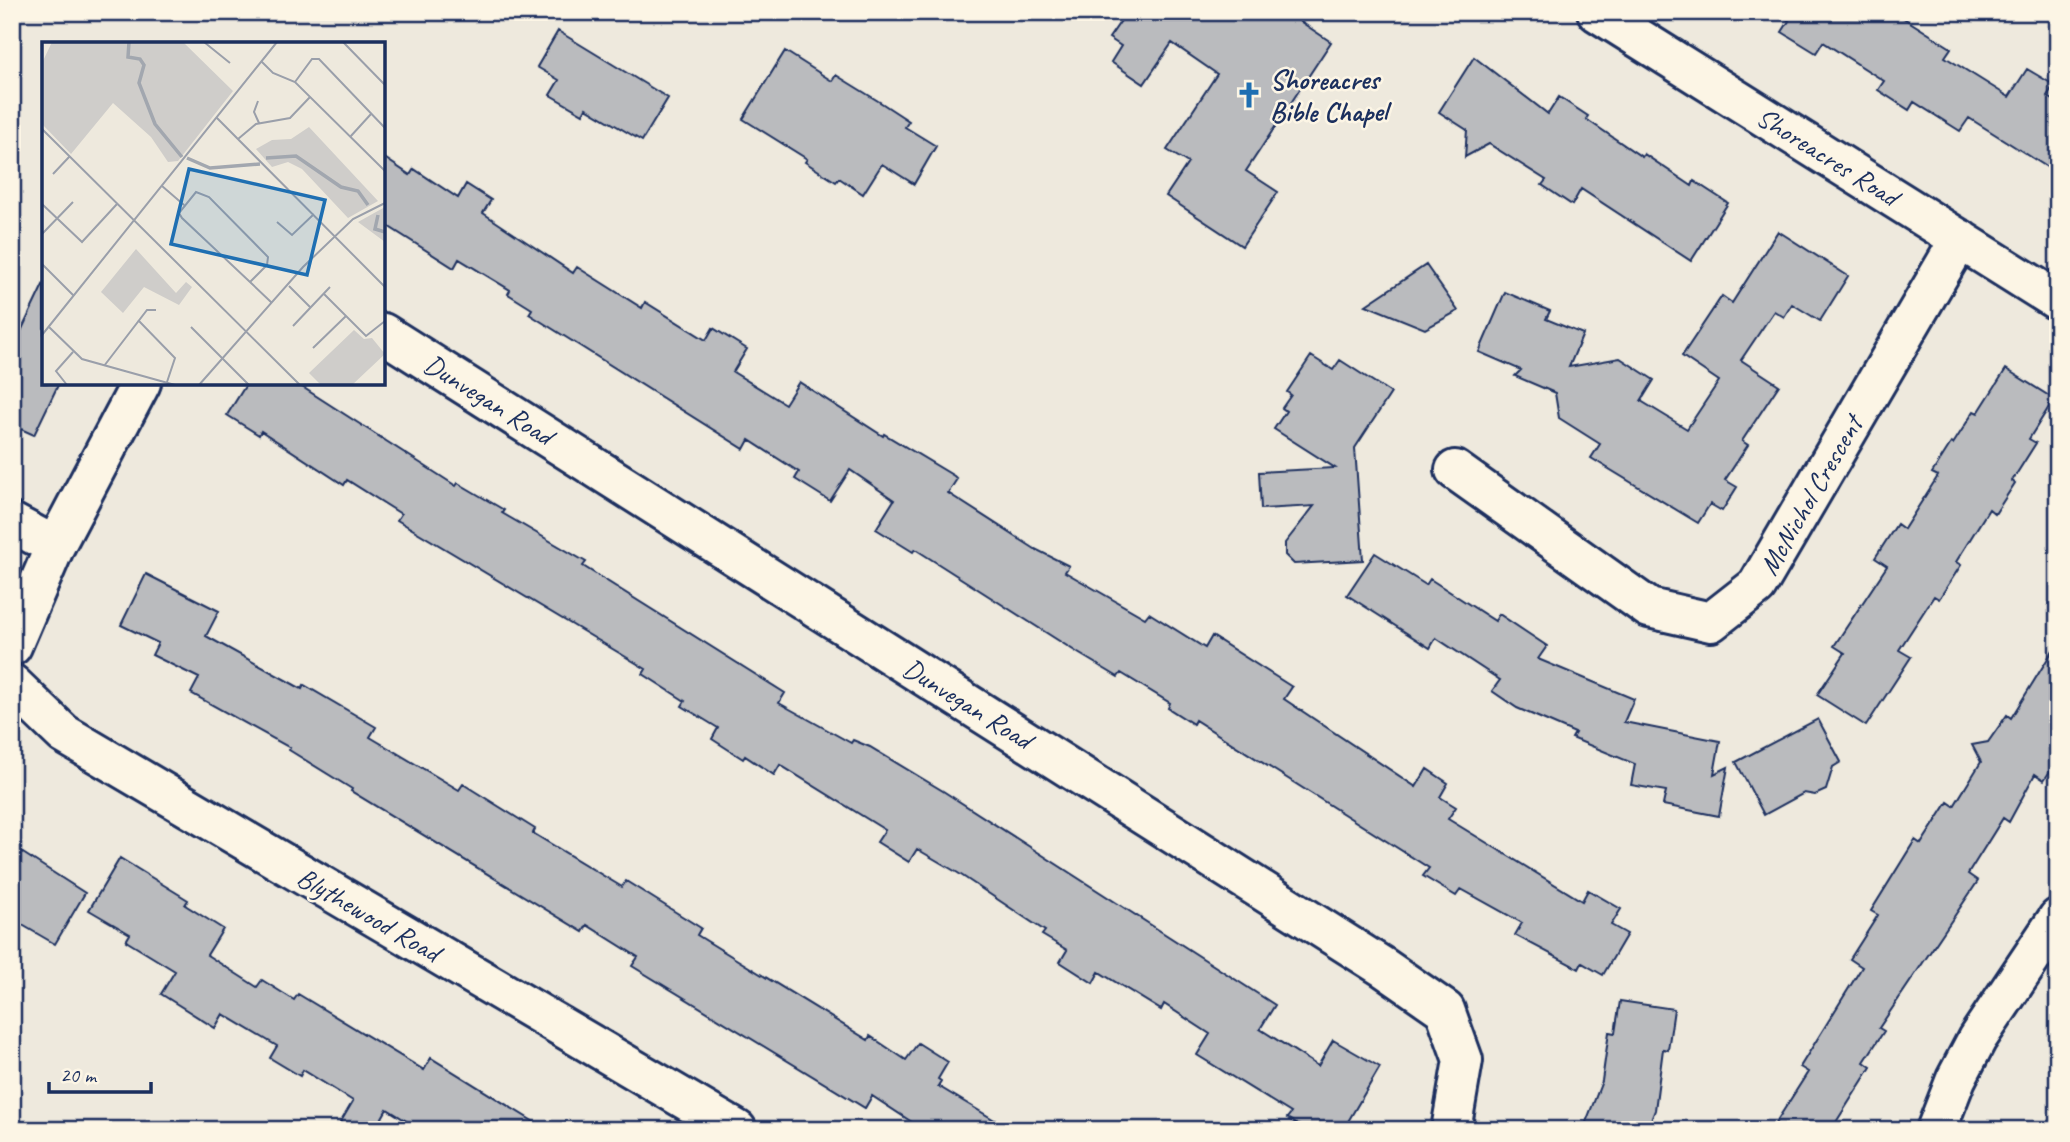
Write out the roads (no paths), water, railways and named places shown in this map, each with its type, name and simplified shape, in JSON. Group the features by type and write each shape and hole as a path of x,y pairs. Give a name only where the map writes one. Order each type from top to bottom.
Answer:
{"street":[{"name":"Shoreacres Road","path":"1597,12 2058,301"},
{"name":"McNichol Crescent","path":"1455,470 1649,608 1711,622 1757,586 1960,239"},
{"name":"Dunvegan Road","path":"385,334 1383,967 1445,1010 1463,1060 1451,1130"},
{"path":"12,646 55,546 140,385"},
{"path":"12,523 55,546"},
{"name":"Blythewood Road","path":"12,684 64,734 737,1130"},
{"path":"1936,1130 1956,1079 1977,1039 2058,918"}],"place":[{"name":"Shoreacres Bible Chapel","path":"1249,95"}]}
